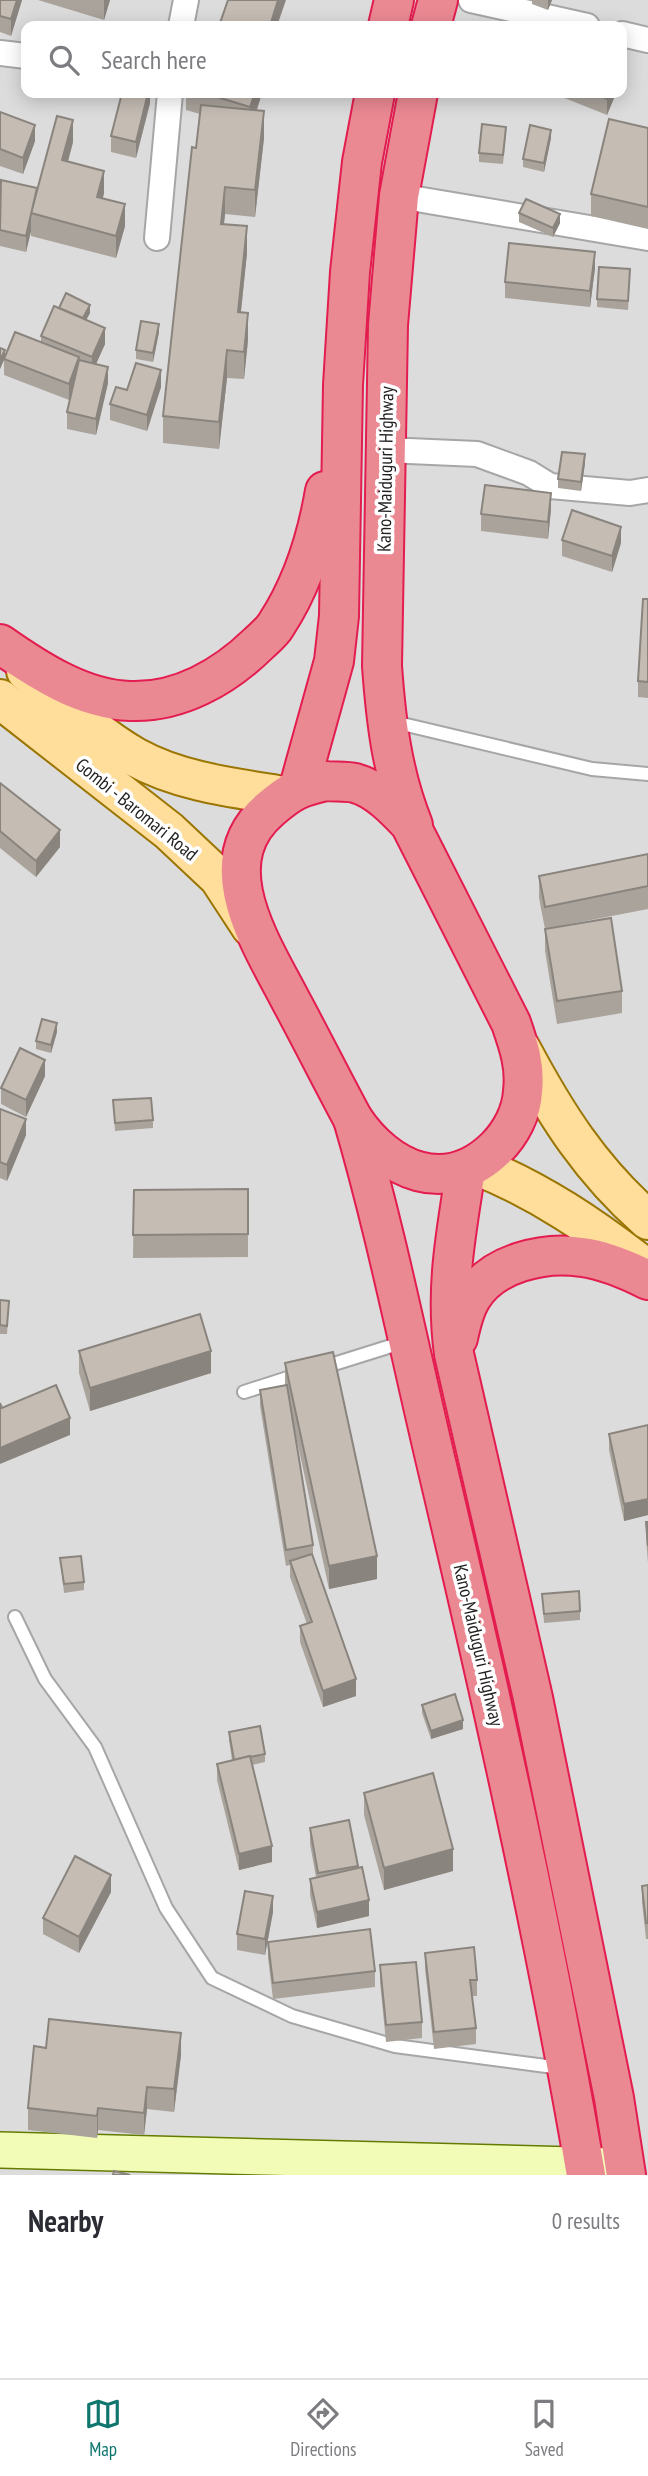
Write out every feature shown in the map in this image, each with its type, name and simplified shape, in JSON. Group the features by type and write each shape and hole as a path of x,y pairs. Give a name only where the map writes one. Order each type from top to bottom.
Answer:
{"highway":[{"path":"389,21 394,0"},
{"path":"432,21 438,0"},
{"path":"292,792 334,661 339,616 343,385 350,272 362,162 374,98"},
{"name":"Kano-Maiduguri Highway","path":"417,98 399,196 388,325 382,666 386,721 394,765 403,800 420,843"},
{"path":"0,646 69,685 102,696 130,701 163,698 199,686 227,671 275,627 307,564 320,519 343,385"},
{"path":"326,781 355,783 394,806 410,824 420,843 511,1023 524,1072 523,1093 517,1119 505,1139 485,1158 450,1175 403,1166 383,1154 365,1137 256,935 240,877 240,859 246,838 258,819 292,792 326,781"},
{"name":"Kano-Maiduguri Highway","path":"353,1119 374,1191 497,1718 586,2171"},
{"name":"Kano-Maiduguri Highway","path":"470,1167 450,1278 449,1318 454,1353 536,1711 614,2098 625,2170"},
{"path":"454,1353 462,1319 472,1297 488,1279 509,1266 557,1256 583,1257 648,1280"}],"main road":[{"name":"Gombi - Baromari Road","path":"0,646 96,732 137,758 175,773 212,783 292,792"},
{"name":"Gombi - Baromari Road","path":"0,699 169,831 219,878 256,935"},
{"path":"520,1049 572,1138 648,1220"},
{"path":"470,1167 510,1179 571,1213 648,1270"}],"street":[{"path":"182,21 186,0"},
{"path":"471,0 565,21"},
{"path":"627,35 648,40"},
{"path":"0,53 21,55"},
{"path":"157,238 170,98"},
{"path":"399,196 648,238"},
{"path":"386,450 477,454 529,472 550,485 630,493 648,490"},
{"path":"0,2150 49,2163 625,2170"}],"lane":[{"path":"386,721 592,769 648,774"},
{"path":"244,1392 407,1341"},
{"path":"15,1617 45,1679 95,1747 166,1908 212,1978 292,2016 395,2046 568,2069"}],"shaded area":[{"path":"0,0 648,0 648,2175 0,2175"}],"building":[{"path":"0,0 17,0 11,19 0,16"},
{"path":"228,0 278,0 272,21 221,21"},
{"path":"121,98 147,98 136,142 111,136"},
{"path":"220,98 253,98 250,107"},
{"path":"201,105 264,111 255,190 225,187 221,224 247,226 238,312 248,313 244,352 227,350 219,422 163,416 192,147 196,148"},
{"path":"0,112 35,125 23,158 0,149"},
{"path":"57,116 73,120 62,160 104,171 97,197 125,204 116,236 31,213"},
{"path":"609,119 648,128 648,207 591,194"},
{"path":"482,124 506,127 503,155 479,153"},
{"path":"530,125 551,130 544,163 523,159"},
{"path":"1,180 37,188 26,236 0,230"},
{"path":"526,199 560,214 553,228 519,213"},
{"path":"509,243 595,252 590,291 505,282"},
{"path":"599,267 630,269 628,301 597,299"},
{"path":"66,293 90,305 83,318 59,308"},
{"path":"54,306 105,328 92,357 41,336"},
{"path":"141,321 159,324 153,353 136,350"},
{"path":"15,332 79,357 69,384 4,359"},
{"path":"79,360 108,367 96,419 67,412"},
{"path":"136,363 161,370 147,415 110,404 116,387 127,390"},
{"path":"562,452 585,454 581,482 558,479"},
{"path":"485,485 551,493 548,522 481,514"},
{"path":"572,510 621,527 612,556 562,540"},
{"path":"643,599 648,599 648,682 638,681"},
{"path":"0,783 60,830 36,861 0,831"},
{"path":"648,854 648,886 545,907 539,876"},
{"path":"611,918 622,991 557,1001 545,929"},
{"path":"42,1019 57,1023 51,1045 36,1041"},
{"path":"20,1048 45,1060 26,1100 1,1088"},
{"path":"151,1098 153,1120 115,1123 113,1100"},
{"path":"0,1109 26,1119 7,1165 0,1162"},
{"path":"248,1189 248,1234 133,1235 134,1190"},
{"path":"0,1300 9,1301 7,1326 0,1325"},
{"path":"200,1314 211,1351 90,1388 79,1351"},
{"path":"333,1352 377,1556 329,1566 285,1363"},
{"path":"56,1385 70,1418 0,1448 0,1403 2,1408"},
{"path":"287,1385 313,1545 286,1550 260,1390"},
{"path":"648,1425 648,1499 624,1504 609,1434"},
{"path":"312,1554 356,1679 323,1691 300,1626 312,1622 290,1561"},
{"path":"81,1556 84,1582 64,1584 60,1558"},
{"path":"579,1591 580,1611 544,1614 542,1594"},
{"path":"455,1694 463,1720 431,1731 422,1705"},
{"path":"260,1726 265,1754 234,1760 229,1732"},
{"path":"250,1756 272,1846 239,1854 217,1764"},
{"path":"433,1773 453,1849 384,1868 364,1793"},
{"path":"349,1820 358,1866 318,1873 310,1828"},
{"path":"75,1856 111,1875 79,1937 43,1918"},
{"path":"362,1867 369,1900 317,1912 310,1879"},
{"path":"648,1885 648,1923 646,1923 642,1886"},
{"path":"245,1891 273,1896 265,1939 237,1934"},
{"path":"370,1929 375,1971 273,1983 268,1942"},
{"path":"474,1947 477,1980 470,1980 476,2028 434,2032 425,1953"},
{"path":"416,1962 422,2022 386,2025 380,1965"},
{"path":"49,2019 181,2033 174,2089 147,2087 144,2113 98,2108 97,2116 28,2108 34,2046 46,2048"},
{"path":"114,2171 130,2175 113,2175"}]}
